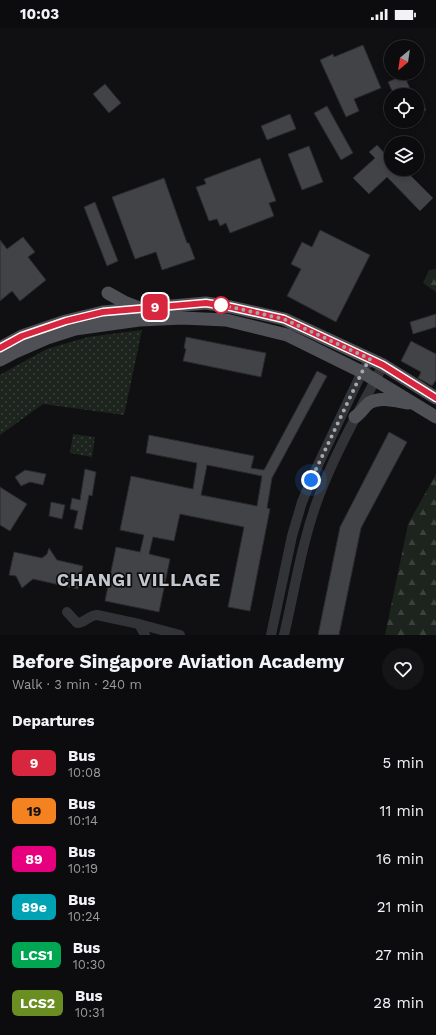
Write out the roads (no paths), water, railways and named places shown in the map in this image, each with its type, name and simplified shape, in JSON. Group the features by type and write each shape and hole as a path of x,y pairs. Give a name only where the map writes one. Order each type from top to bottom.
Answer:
{"main road":[{"path":"108,293 124,302 140,308"},
{"path":"0,348 22,336 66,321 103,312 206,303 284,319 383,365 436,398"},
{"path":"0,360 47,338 76,329 139,320 195,318 226,320 280,333 312,346 362,372 436,417"},
{"path":"355,417 370,403 379,400 389,400 417,405"}],"street":[{"path":"271,635 292,536 302,502 362,372 370,359"},
{"path":"284,635 301,553 322,489 355,417 383,365"},
{"path":"67,612 77,623 80,624 90,616 97,615 139,624 174,634"},
{"path":"139,624 145,635"}],"district":[{"name":"CHANGI VILLAGE","path":"139,579"}]}
